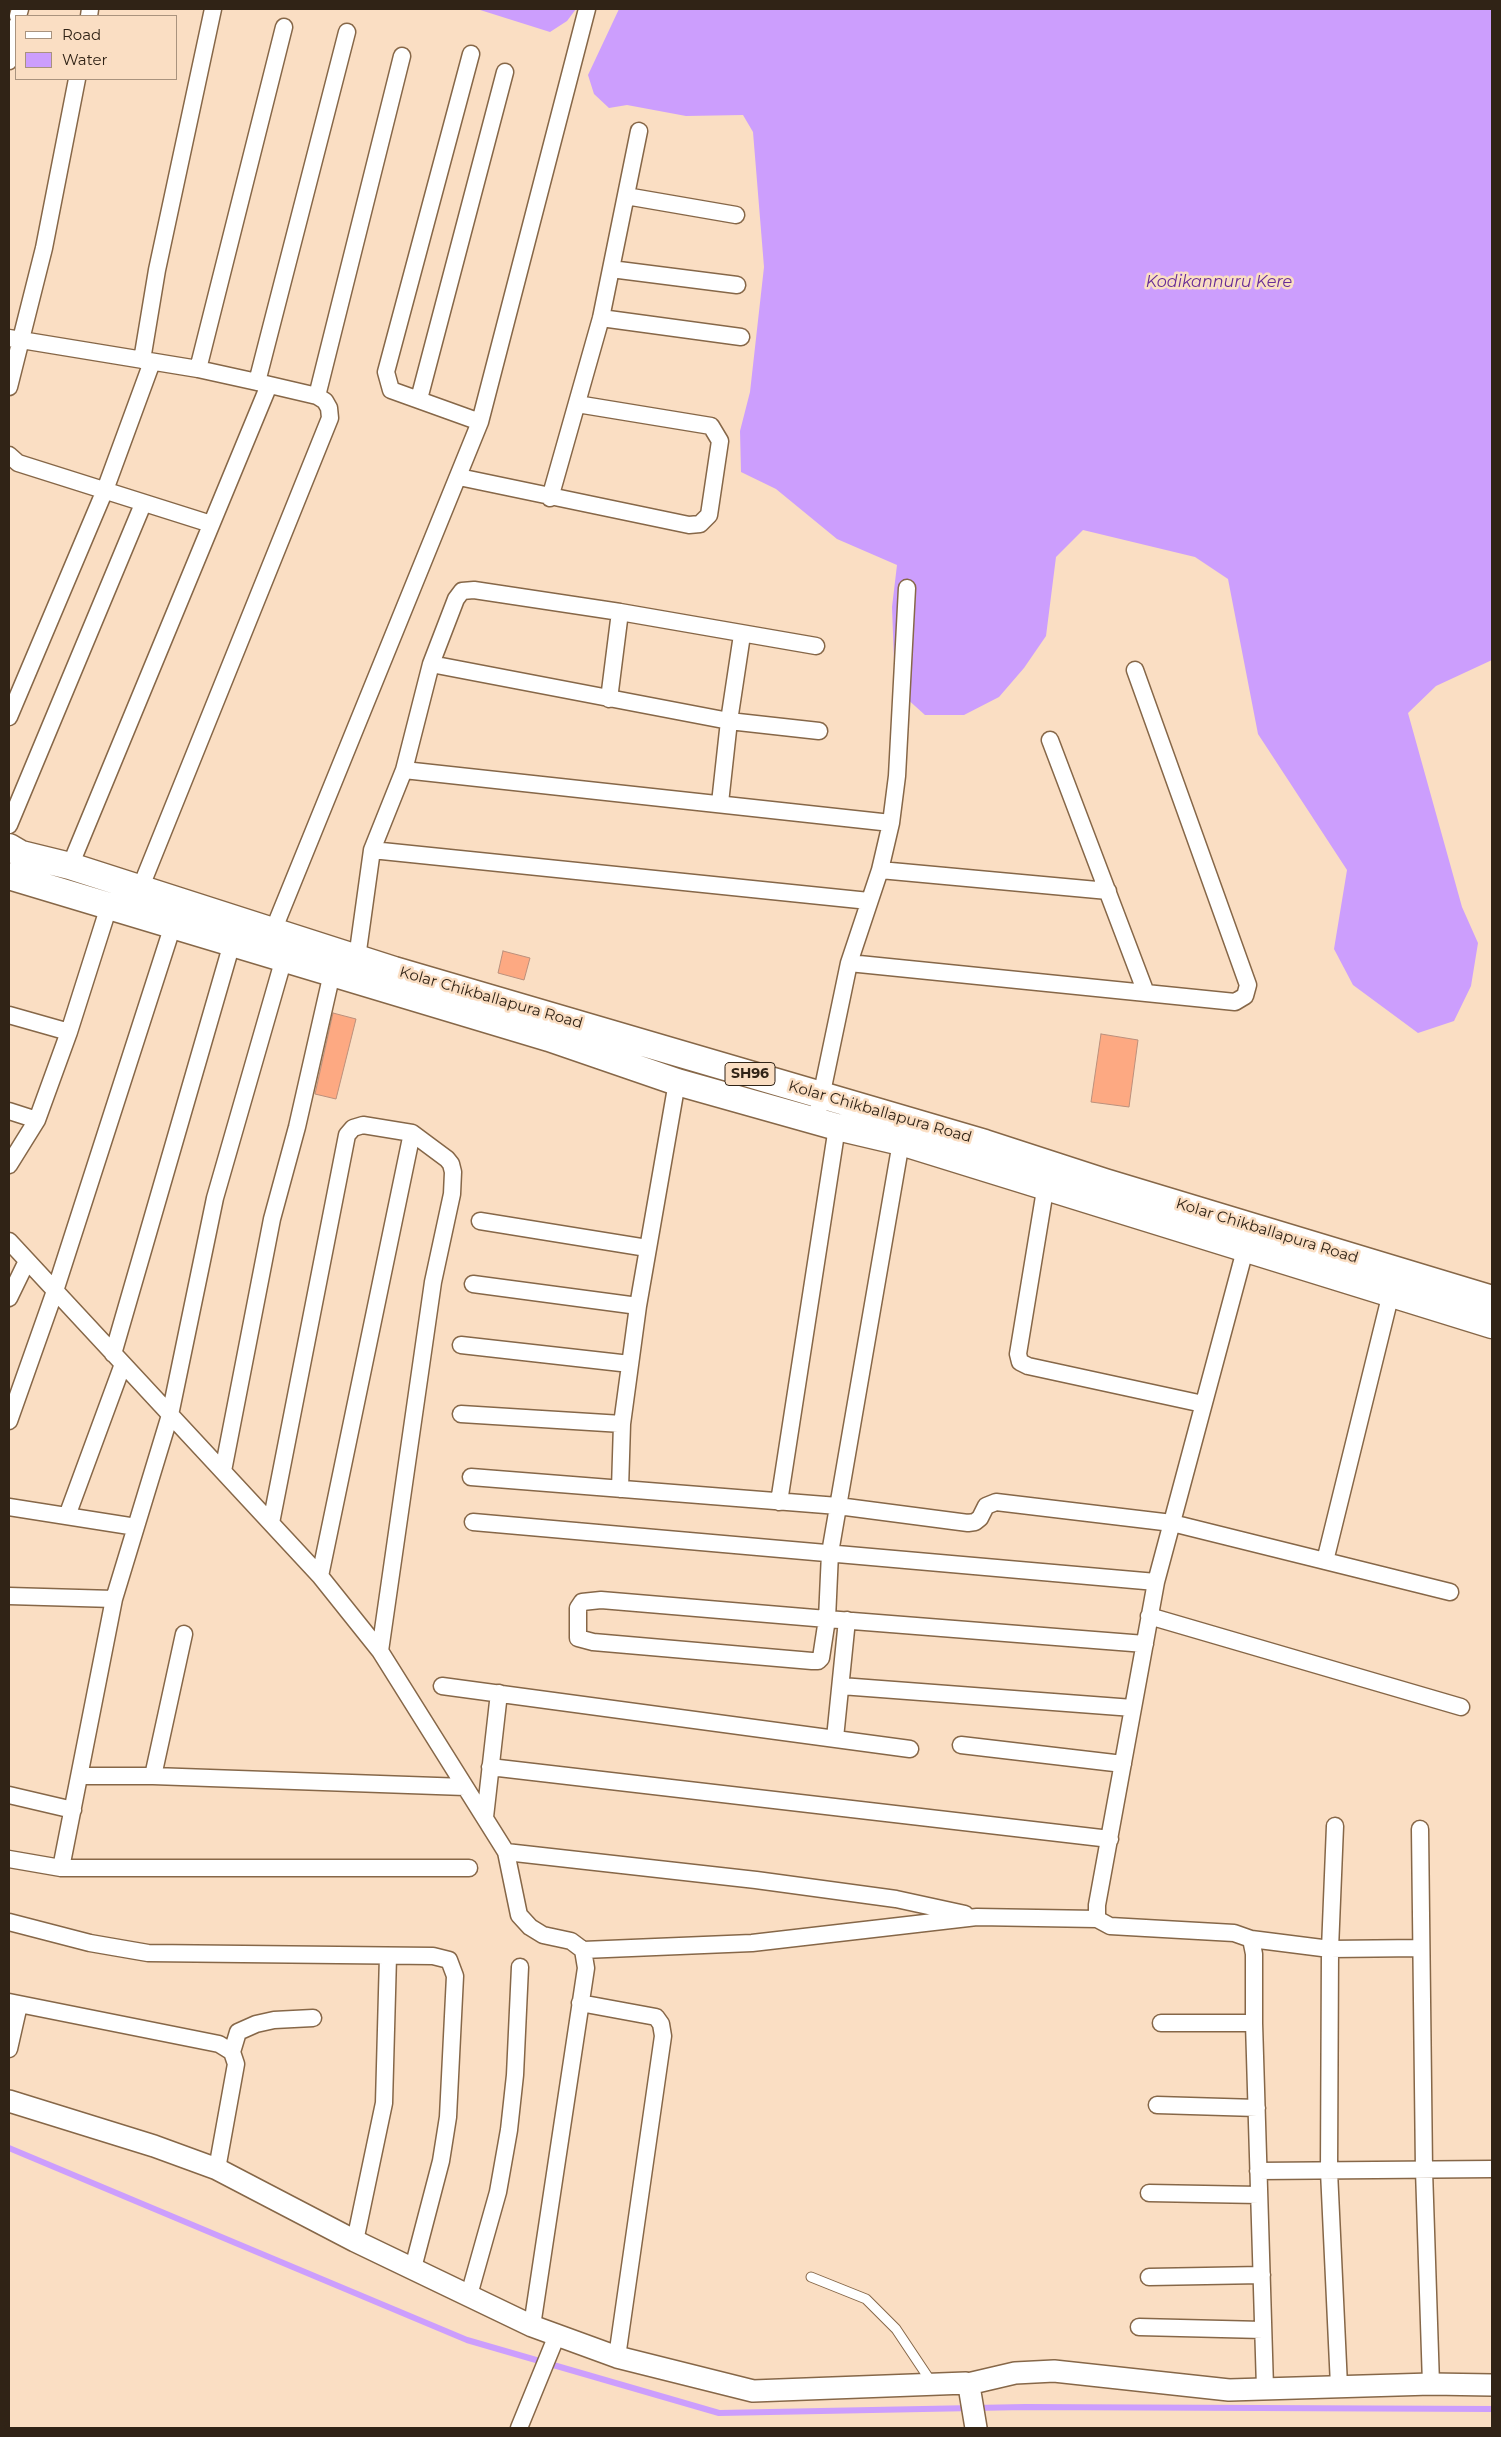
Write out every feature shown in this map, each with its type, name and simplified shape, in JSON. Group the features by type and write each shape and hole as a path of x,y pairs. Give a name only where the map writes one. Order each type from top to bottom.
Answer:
{"main road":[{"name":"Kolar Chikballapura Road","path":"9,847 22,854 70,866 140,889 282,942 357,958 823,1095 1048,1175 1245,1250 1492,1325"},
{"name":"Kolar Chikballapura Road","path":"9,876 232,943 282,942 332,973 549,1038 677,1082 826,1124 1048,1175 1492,1300"}],"street":[{"path":"9,717 105,490 147,361 157,270 213,9"},
{"path":"61,1868 114,1599 170,1415 215,1198 282,942 480,422 587,9"},
{"path":"198,369 284,27"},
{"path":"9,61 15,31"},
{"path":"70,866 210,524 263,383 347,32"},
{"path":"472,54 386,372 391,390 480,422"},
{"path":"316,396 402,56"},
{"path":"419,399 505,72"},
{"path":"9,387 15,339 44,248 77,80"},
{"path":"550,498 601,318 639,131"},
{"path":"626,196 736,215"},
{"path":"612,269 737,285"},
{"path":"601,318 741,337"},
{"path":"15,339 198,369 316,396 325,401 330,418 140,889"},
{"path":"459,477 550,498 688,525 700,524 709,516 720,441 710,426 577,404"},
{"path":"9,455 18,463 210,524"},
{"path":"9,826 143,504"},
{"path":"779,1502 826,1124 823,1095 849,963 880,870 891,823 897,776 907,588"},
{"path":"357,958 372,850 404,770 431,664 456,599 462,591 474,590 620,612 742,635 816,646"},
{"path":"609,699 620,612"},
{"path":"720,803 729,721 742,635"},
{"path":"431,664 729,721 819,731"},
{"path":"849,963 1236,1002 1245,996 1248,985 1134,670"},
{"path":"1050,740 1146,994"},
{"path":"404,770 891,823"},
{"path":"372,850 869,901"},
{"path":"880,870 1108,891"},
{"path":"9,1165 37,1120 69,1032 109,906"},
{"path":"9,1421 55,1291 173,926"},
{"path":"67,1516 118,1359 232,943"},
{"path":"222,1471 272,1219 297,1127 332,973"},
{"path":"9,1015 69,1032"},
{"path":"620,1489 622,1424 638,1306 677,1082"},
{"path":"9,1111 37,1120"},
{"path":"271,1523 347,1136 352,1128 362,1125 412,1133 451,1164 453,1172 452,1194 433,1282 380,1651"},
{"path":"320,1576 412,1133"},
{"path":"901,1142 830,1554 827,1619 821,1658 818,1661 593,1642 578,1638 576,1634 578,1608 582,1602 594,1600 827,1619 1144,1644"},
{"path":"1048,1175 1018,1354 1020,1362 1028,1366 1203,1404"},
{"path":"480,1221 647,1248"},
{"path":"9,1241 320,1576 380,1651 506,1852 519,1915 530,1927 543,1935 571,1941 583,1950 752,1943 977,1917 1097,1919 1110,1926 1234,1933 1251,1939 1330,1949 1421,1948"},
{"path":"1097,1919 1156,1582 1245,1250"},
{"path":"9,1298 27,1261"},
{"path":"473,1284 638,1306"},
{"path":"1325,1561 1391,1294"},
{"path":"461,1345 630,1364"},
{"path":"461,1414 622,1424"},
{"path":"471,1477 838,1506 968,1523 976,1522 986,1506 996,1502 1172,1523 1450,1592"},
{"path":"9,1507 136,1526"},
{"path":"473,1522 1156,1582"},
{"path":"9,1596 114,1599"},
{"path":"1149,1616 1461,1707"},
{"path":"835,1738 847,1620"},
{"path":"153,1776 184,1634"},
{"path":"442,1686 910,1749"},
{"path":"841,1686 1133,1708"},
{"path":"485,1817 499,1693"},
{"path":"961,1745 1123,1764"},
{"path":"490,1767 1110,1839"},
{"path":"80,1776 153,1776 465,1787"},
{"path":"9,1795 73,1810"},
{"path":"1335,1826 1330,1949 1328,2171 1339,2386"},
{"path":"1420,1829 1424,2170 1431,2384"},
{"path":"506,1852 756,1880 896,1899 977,1917"},
{"path":"9,1859 61,1868 468,1868"},
{"path":"9,1922 90,1943 148,1953 433,1956 449,1960 455,1976 445,2137 413,2268"},
{"path":"1251,1939 1254,1954 1254,2023 1265,2388"},
{"path":"532,2326 586,1968 583,1950"},
{"path":"355,2241 384,2103 388,1956"},
{"path":"469,2295 498,2192 509,2130 520,1967"},
{"path":"9,2048 14,2003 219,2044 232,2052"},
{"path":"580,2003 656,2016 661,2024 663,2036 618,2357"},
{"path":"217,2169 236,2064 232,2052 238,2032 256,2024 274,2020 313,2018"},
{"path":"1161,2023 1254,2023"},
{"path":"9,2101 154,2146 217,2169 355,2241 532,2326 554,2343 753,2390 934,2385 969,2391 1016,2373 1054,2370 1229,2390 1492,2384"},
{"path":"1157,2105 1257,2108"},
{"path":"1258,2171 1492,2169"},
{"path":"1149,2192 1259,2195"},
{"path":"1149,2277 1262,2275"},
{"path":"1140,2327 1264,2330"},
{"path":"519,2428 554,2343"},
{"path":"969,2391 976,2428"}],"lane":[{"path":"811,2277 866,2299 896,2330 934,2385"}],"water":[{"path":"477,9 576,9 567,21 550,32"},
{"name":"Kodikannuru Kere","path":"619,9 1492,9 1492,660 1436,686 1408,713 1462,907 1478,943 1471,986 1454,1021 1418,1033 1353,985 1334,949 1347,870 1258,734 1228,579 1195,557 1083,530 1056,557 1046,636 1024,668 999,697 964,715 925,715 895,688 892,607 897,565 837,539 776,489 741,472 740,431 750,392 764,267 753,132 743,115 686,116 627,105 609,108 594,94 588,75"}],"building":[{"path":"503,951 530,958 524,980 498,973"},
{"path":"333,1013 356,1019 336,1099 315,1094"},
{"path":"1101,1034 1138,1040 1129,1107 1091,1102"}],"waterway":[{"path":"9,2148 467,2340 719,2413 1025,2407 1492,2409"}]}
